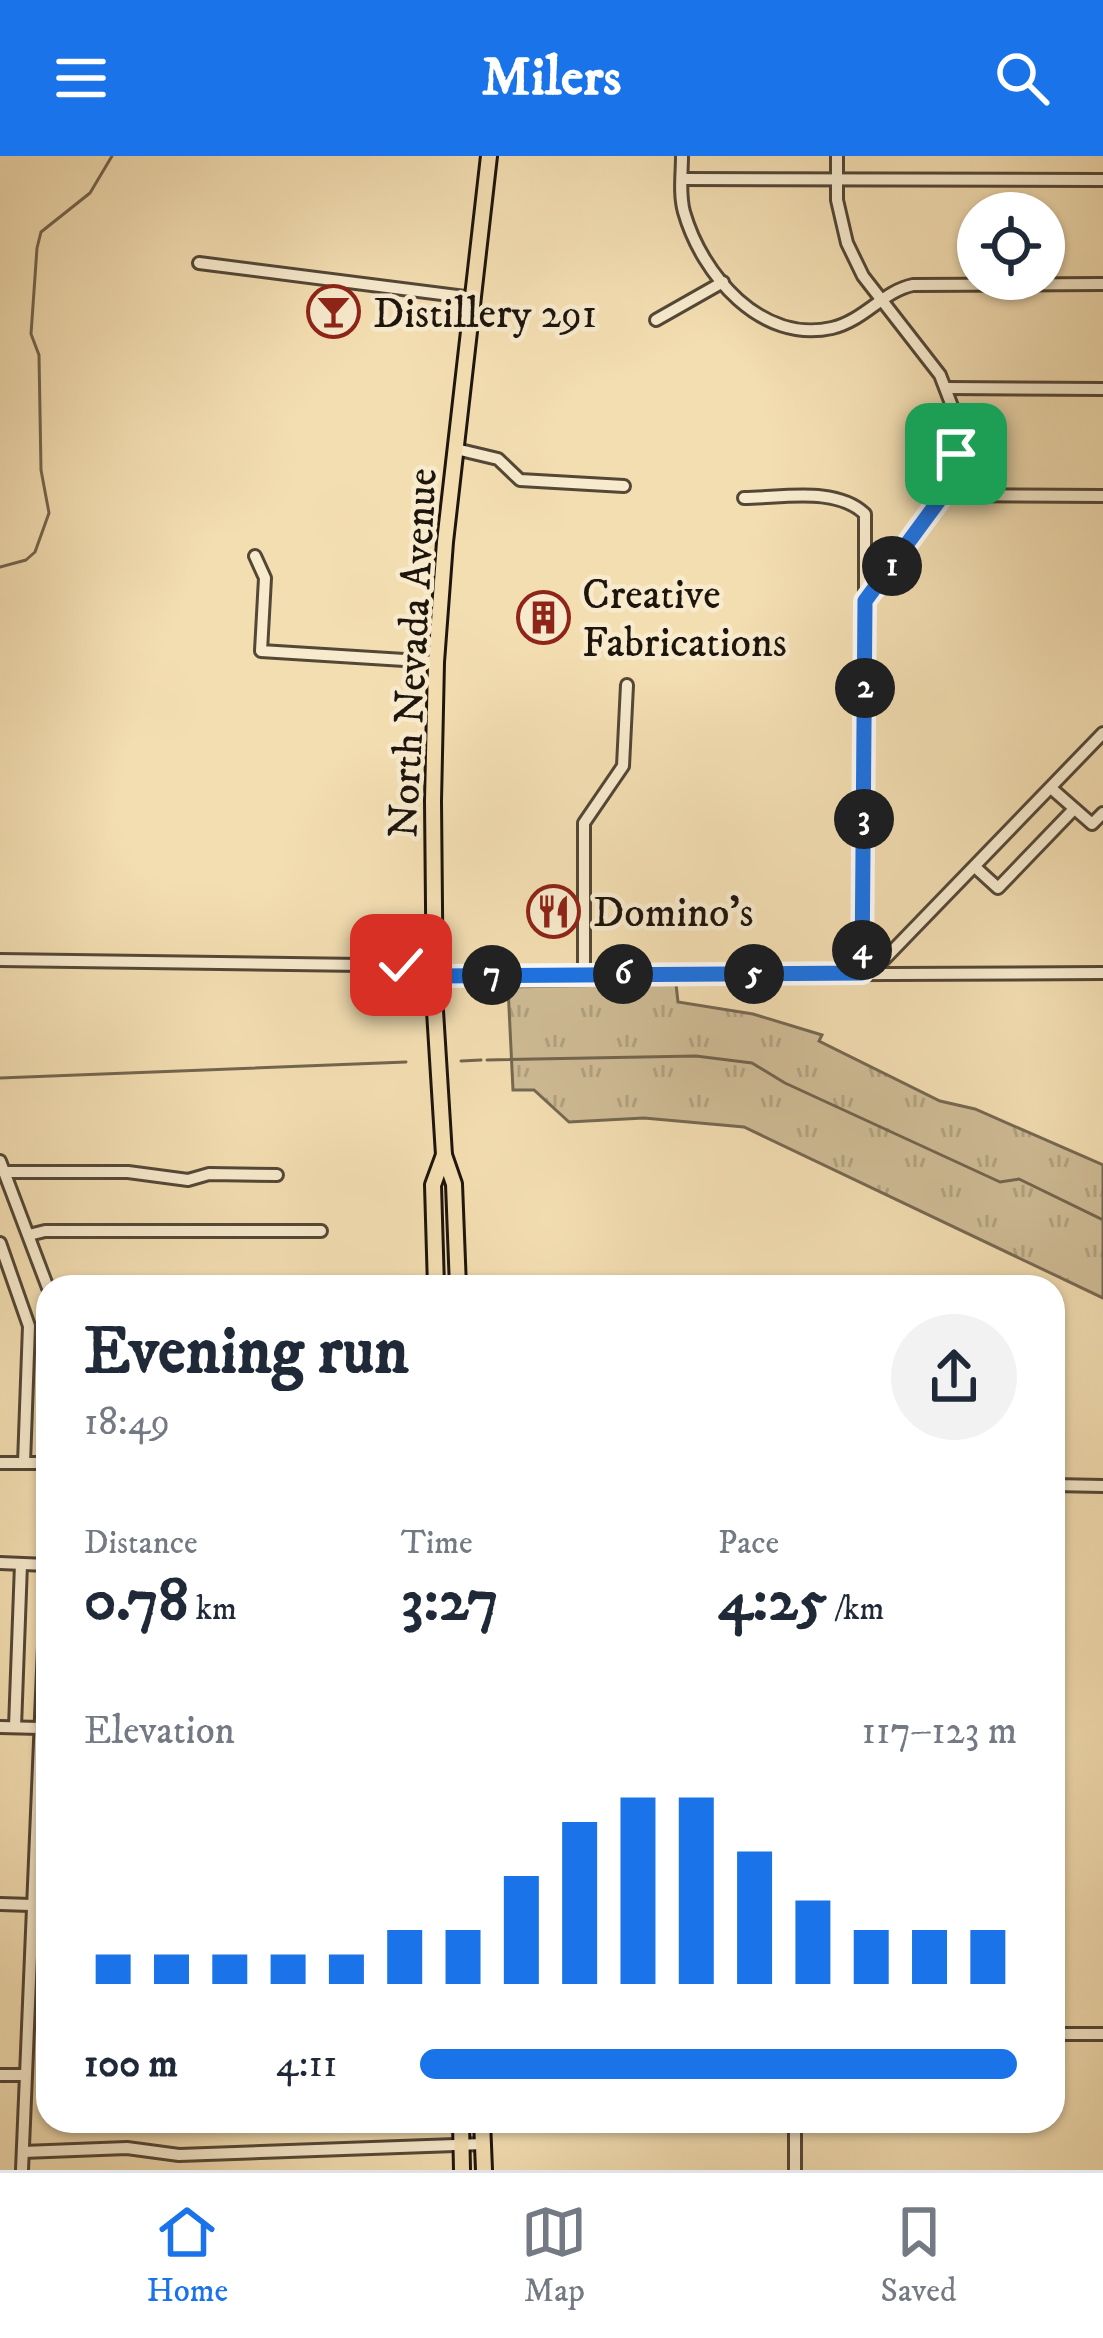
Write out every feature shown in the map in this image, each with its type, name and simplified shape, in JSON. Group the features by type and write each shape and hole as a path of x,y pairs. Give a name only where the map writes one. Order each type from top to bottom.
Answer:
{"main road":[{"name":"North Nevada Avenue","path":"458,1275 454,1184 444,1155 434,971 436,662 489,156"},
{"name":"North Nevada Avenue","path":"436,1275 433,1185 444,1155"},
{"path":"461,2133 462,2170"},
{"path":"483,2133 484,2170"}],"street":[{"path":"682,156 685,213 723,282 756,315 802,331 854,321 913,285 1103,284"},
{"path":"837,156 839,215 847,243 863,276 930,360 946,388 957,441 943,495 865,601"},
{"path":"682,179 1103,180"},
{"path":"199,262 472,298"},
{"path":"656,320 723,282"},
{"path":"946,388 1103,389"},
{"path":"455,449 498,459 520,480 624,486"},
{"path":"943,495 1103,496"},
{"path":"744,498 826,497 853,503 865,514 866,973"},
{"path":"255,556 265,578 261,651 436,662"},
{"path":"584,974 584,823 623,766 626,685"},
{"path":"866,973 1103,734"},
{"path":"1051,788 1092,824 1103,814"},
{"path":"975,867 998,888 1074,809"},
{"path":"0,960 584,974 1103,973"},
{"path":"43,1275 2,1166 188,1180 209,1174 277,1175"},
{"path":"28,1235 45,1231 321,1231"},
{"path":"0,1243 29,1326 36,1446"},
{"path":"0,1463 36,1463"},
{"path":"1065,1485 1103,1486"},
{"path":"0,1563 36,1565"},
{"path":"15,1727 21,1564"},
{"path":"0,1726 36,1728"},
{"path":"22,2170 36,1807"},
{"path":"0,1904 31,1905"},
{"path":"1065,2034 1103,2034"},
{"path":"0,2074 25,2074"},
{"path":"795,2133 795,2170"},
{"path":"22,2152 127,2148 168,2154 483,2144"},
{"path":"221,2153 222,2170"}],"green space":[{"path":"676,984 678,1002 753,1014 822,1035 819,1041 940,1101 975,1109 1103,1165 1103,1298 1065,1280 1065,1275 1055,1275 744,1127 644,1118 569,1122 534,1090 513,1090 508,987"}],"waterway":[{"path":"0,567 26,560 35,552 49,513 41,470 39,355 31,334 41,232 90,193 112,156"},
{"path":"487,1060 696,1056 752,1063 785,1083 1000,1182 1019,1179 1103,1220"},
{"path":"461,1061 481,1060"},
{"path":"0,1078 406,1062"}],"place":[{"name":"Distillery 291","path":"334,312"},
{"name":"Creative Fabrications","path":"543,617"},
{"name":"Domino's","path":"554,911"}],"route":[{"path":"401,965 434,966 434,976 862,973 865,601 943,495 956,454"}]}
